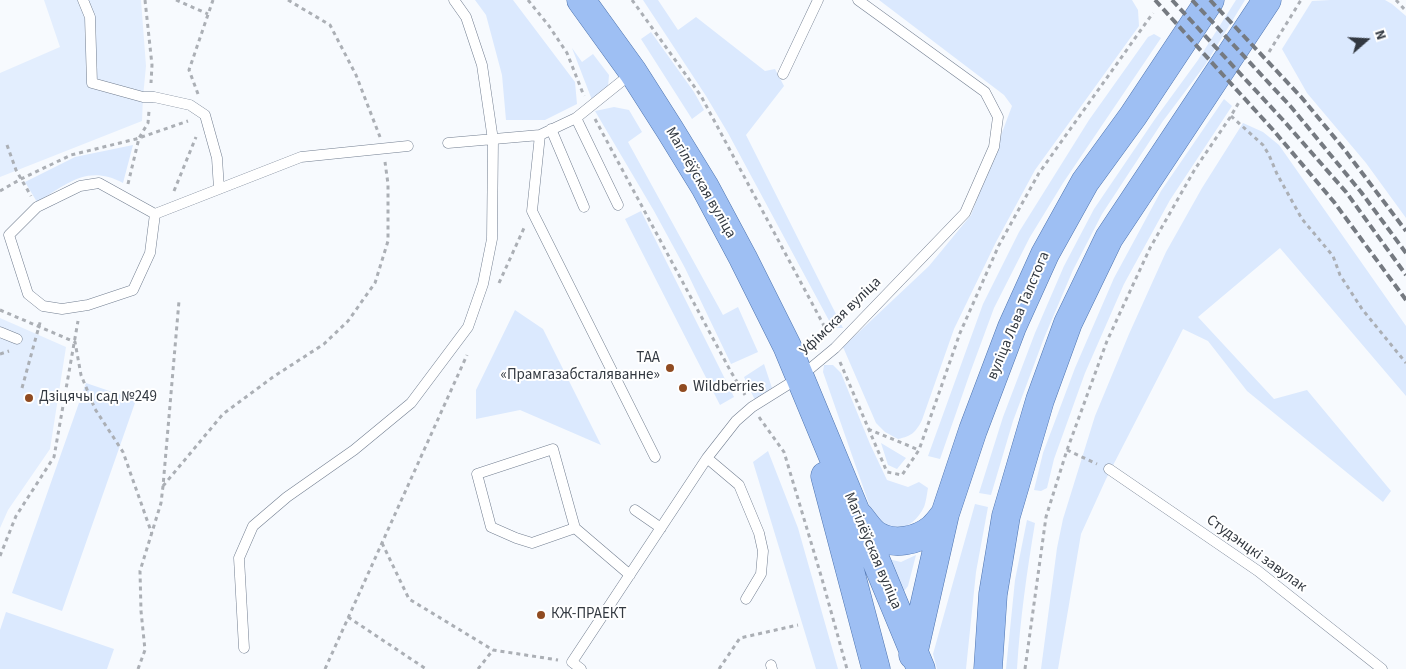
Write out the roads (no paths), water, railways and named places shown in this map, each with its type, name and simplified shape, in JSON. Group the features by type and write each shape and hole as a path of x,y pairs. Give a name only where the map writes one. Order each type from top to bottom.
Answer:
{"main road":[{"name":"Магілёўская вуліца","path":"581,0 633,72 670,130 718,211 787,346 856,512 915,663"},
{"name":"вуліца Льва Талстога","path":"915,663 945,514 973,430 1008,337 1044,254 1085,182 1133,116 1210,0"},
{"path":"988,669 993,594 1006,516 1040,400 1068,322 1109,238 1267,0"},
{"name":"Магілёўская вуліца","path":"800,378 876,669"},
{"path":"856,512 875,534 887,540 897,542 920,536 932,529 945,514"}],"lane":[{"path":"83,0 90,17 92,83 143,97 190,104 205,115 217,158 219,189"},
{"path":"244,648 239,558 252,526 287,496 354,450 410,403 468,328 483,284 492,239 493,140 482,65 466,17 454,0"},
{"path":"783,74 818,0"},
{"name":"Уфімская вуліца","path":"582,669 572,662 707,458 736,421 752,407 800,378 835,348 965,213 994,146 998,117 985,92 858,0"},
{"path":"448,143 540,135 576,118 633,72"},
{"path":"576,118 618,205"},
{"path":"551,129 584,207"},
{"path":"540,135 532,211 655,457"},
{"path":"155,214 301,157 408,146"},
{"path":"99,183 155,214 150,253 133,290 81,306 62,309 43,306 28,294 5,237 37,207 80,186 99,183"},
{"path":"0,332 17,340"},
{"path":"575,528 532,543 491,527 478,474 553,449 575,528 630,575"},
{"path":"707,458 739,485 759,534 763,552 762,574 746,599"},
{"name":"Студэнцкі завулак","path":"1109,469 1258,571 1382,669"},
{"path":"635,510 661,528"}],"railway":[{"path":"1155,0 1274,131 1334,202 1406,300"},
{"path":"1172,0 1283,120 1346,192 1406,275"},
{"path":"1192,0 1292,108 1361,192 1406,253"},
{"path":"1210,0 1302,98 1344,149 1406,231"}],"place":[{"name":"ТАА «Прамгазабсталяванне»","path":"670,368"},
{"name":"Wildberries","path":"683,388"},
{"name":"Дзіцячы сад №249","path":"29,398"},
{"name":"КЖ-ПРАЕКТ","path":"541,615"}]}
